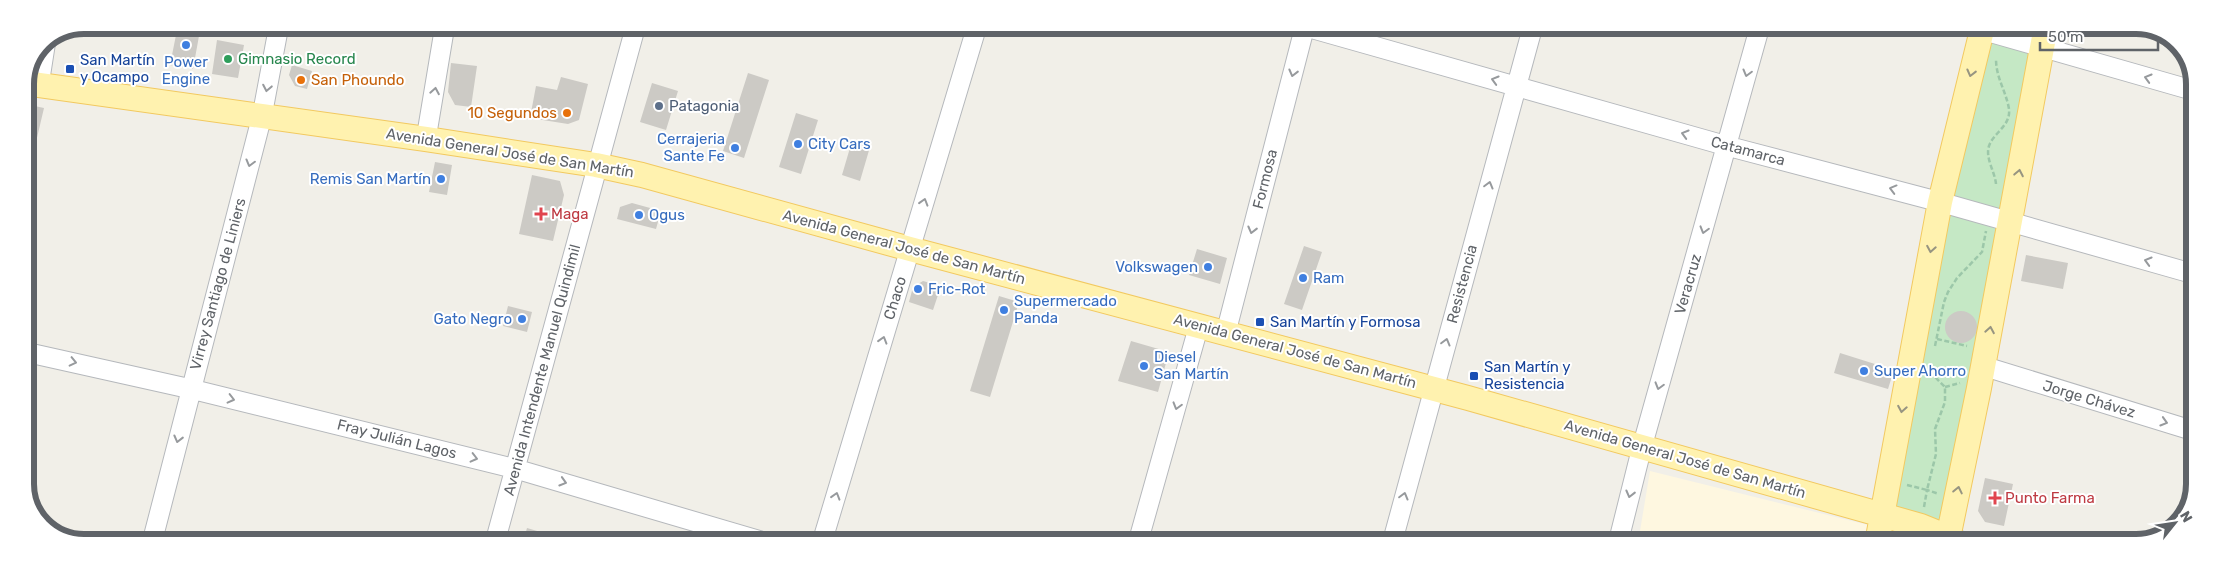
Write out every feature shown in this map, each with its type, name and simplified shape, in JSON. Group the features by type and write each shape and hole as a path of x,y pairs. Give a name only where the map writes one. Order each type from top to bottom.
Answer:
{"main road":[{"path":"1878,534 1940,202 1982,34"},
{"path":"1956,534 1978,357 2010,221 2044,37"},
{"name":"Avenida General José de San Martín","path":"34,84 426,139 596,165 642,175 910,249 1434,389 1883,515 1921,526 1939,534"}],"street":[{"name":"Virrey Santiago de Liniers","path":"154,534 262,116 277,34"},
{"path":"426,139 444,34"},
{"name":"Avenida Intendente Manuel Quindimil","path":"497,534 596,165 633,34"},
{"name":"Chaco","path":"824,534 975,34"},
{"name":"Formosa","path":"1226,332 1302,34"},
{"name":"Catamarca","path":"1332,34 1727,146 2010,221 2186,272"},
{"name":"Resistencia","path":"1394,534 1531,34"},
{"name":"Veracruz","path":"1620,534 1642,447 1758,34"},
{"path":"2024,34 2044,37 2186,88"},
{"path":"1140,534 1199,325"},
{"name":"Fray Julián Lagos","path":"34,354 191,389 516,469 737,534"},
{"name":"Jorge Chávez","path":"1978,357 2186,428"}],"path":[{"path":"1936,339 1978,357"},
{"path":"1889,480 1927,490 1936,454 1935,428 1945,402 1945,387 1932,374"},
{"path":"1945,387 1965,382"}],"shaded area":[{"path":"1650,471 1868,525 1866,534 1640,534"}],"green space":[{"path":"1981,34 2044,34 1949,534 1879,534"}],"building":[{"name":"Power Engine","path":"176,34 199,34 193,69 170,65"},
{"name":"Gimnasio Record","path":"217,40 244,45 238,78 212,74"},
{"path":"451,63 477,66 471,107 455,105 448,92"},
{"name":"San Phoundo","path":"292,65 312,71 307,89 295,86 289,75"},
{"path":"748,73 769,80 744,158 723,151"},
{"path":"561,77 588,84 579,120 568,124 530,118 536,86 557,90"},
{"name":"Patagonia","path":"652,83 678,91 666,130 640,122"},
{"path":"34,106 44,108 34,150"},
{"name":"City Cars","path":"796,113 818,120 801,174 779,167"},
{"path":"852,141 870,147 860,181 842,175"},
{"name":"Remis San Martín","path":"435,162 452,165 447,195 429,192"},
{"name":"Maga","path":"532,175 560,181 564,195 553,241 519,234"},
{"name":"Ogus","path":"632,203 661,211 656,229 617,219 620,207"},
{"name":"Ram","path":"1304,246 1322,252 1302,310 1284,304"},
{"name":"Volkswagen","path":"1197,249 1227,258 1220,284 1189,275"},
{"path":"2026,255 2068,263 2063,289 2021,281"},
{"path":"923,281 941,286 933,310 909,302 913,287"},
{"path":"999,296 1019,302 990,397 970,391"},
{"path":"508,306 532,312 527,332 503,326"},
{"path":"1961,311 1967,312 1972,316 1976,321 1976,333 1972,338 1967,342 1961,343 1955,342 1950,338 1946,333 1945,327 1946,321 1950,316 1955,312"},
{"name":"Diesel San Martín","path":"1131,341 1169,352 1158,392 1118,381"},
{"name":"Super Ahorro","path":"1840,353 1894,370 1888,389 1834,373"},
{"name":"Punto Farma","path":"1985,478 2013,484 2004,526 1985,522 1978,511"},
{"path":"527,528 547,534 525,534"}],"place":[{"name":"Power Engine","path":"186,45"},
{"name":"Gimnasio Record","path":"228,59"},
{"name":"San Martín y Ocampo","path":"70,69"},
{"name":"San Phoundo","path":"301,80"},
{"name":"Patagonia","path":"659,106"},
{"name":"10 Segundos","path":"567,113"},
{"name":"City Cars","path":"798,144"},
{"name":"Cerrajeria Sante Fe","path":"735,148"},
{"name":"Remis San Martín","path":"441,179"},
{"name":"Maga","path":"541,214"},
{"name":"Ogus","path":"639,215"},
{"name":"Volkswagen","path":"1208,267"},
{"name":"Ram","path":"1303,278"},
{"name":"Fric-Rot","path":"918,289"},
{"name":"Supermercado Panda","path":"1004,310"},
{"name":"Gato Negro","path":"522,319"},
{"name":"San Martín y Formosa","path":"1260,322"},
{"name":"Diesel San Martín","path":"1144,366"},
{"name":"Super Ahorro","path":"1864,371"},
{"name":"San Martín y Resistencia","path":"1474,376"},
{"name":"Punto Farma","path":"1995,498"}]}
